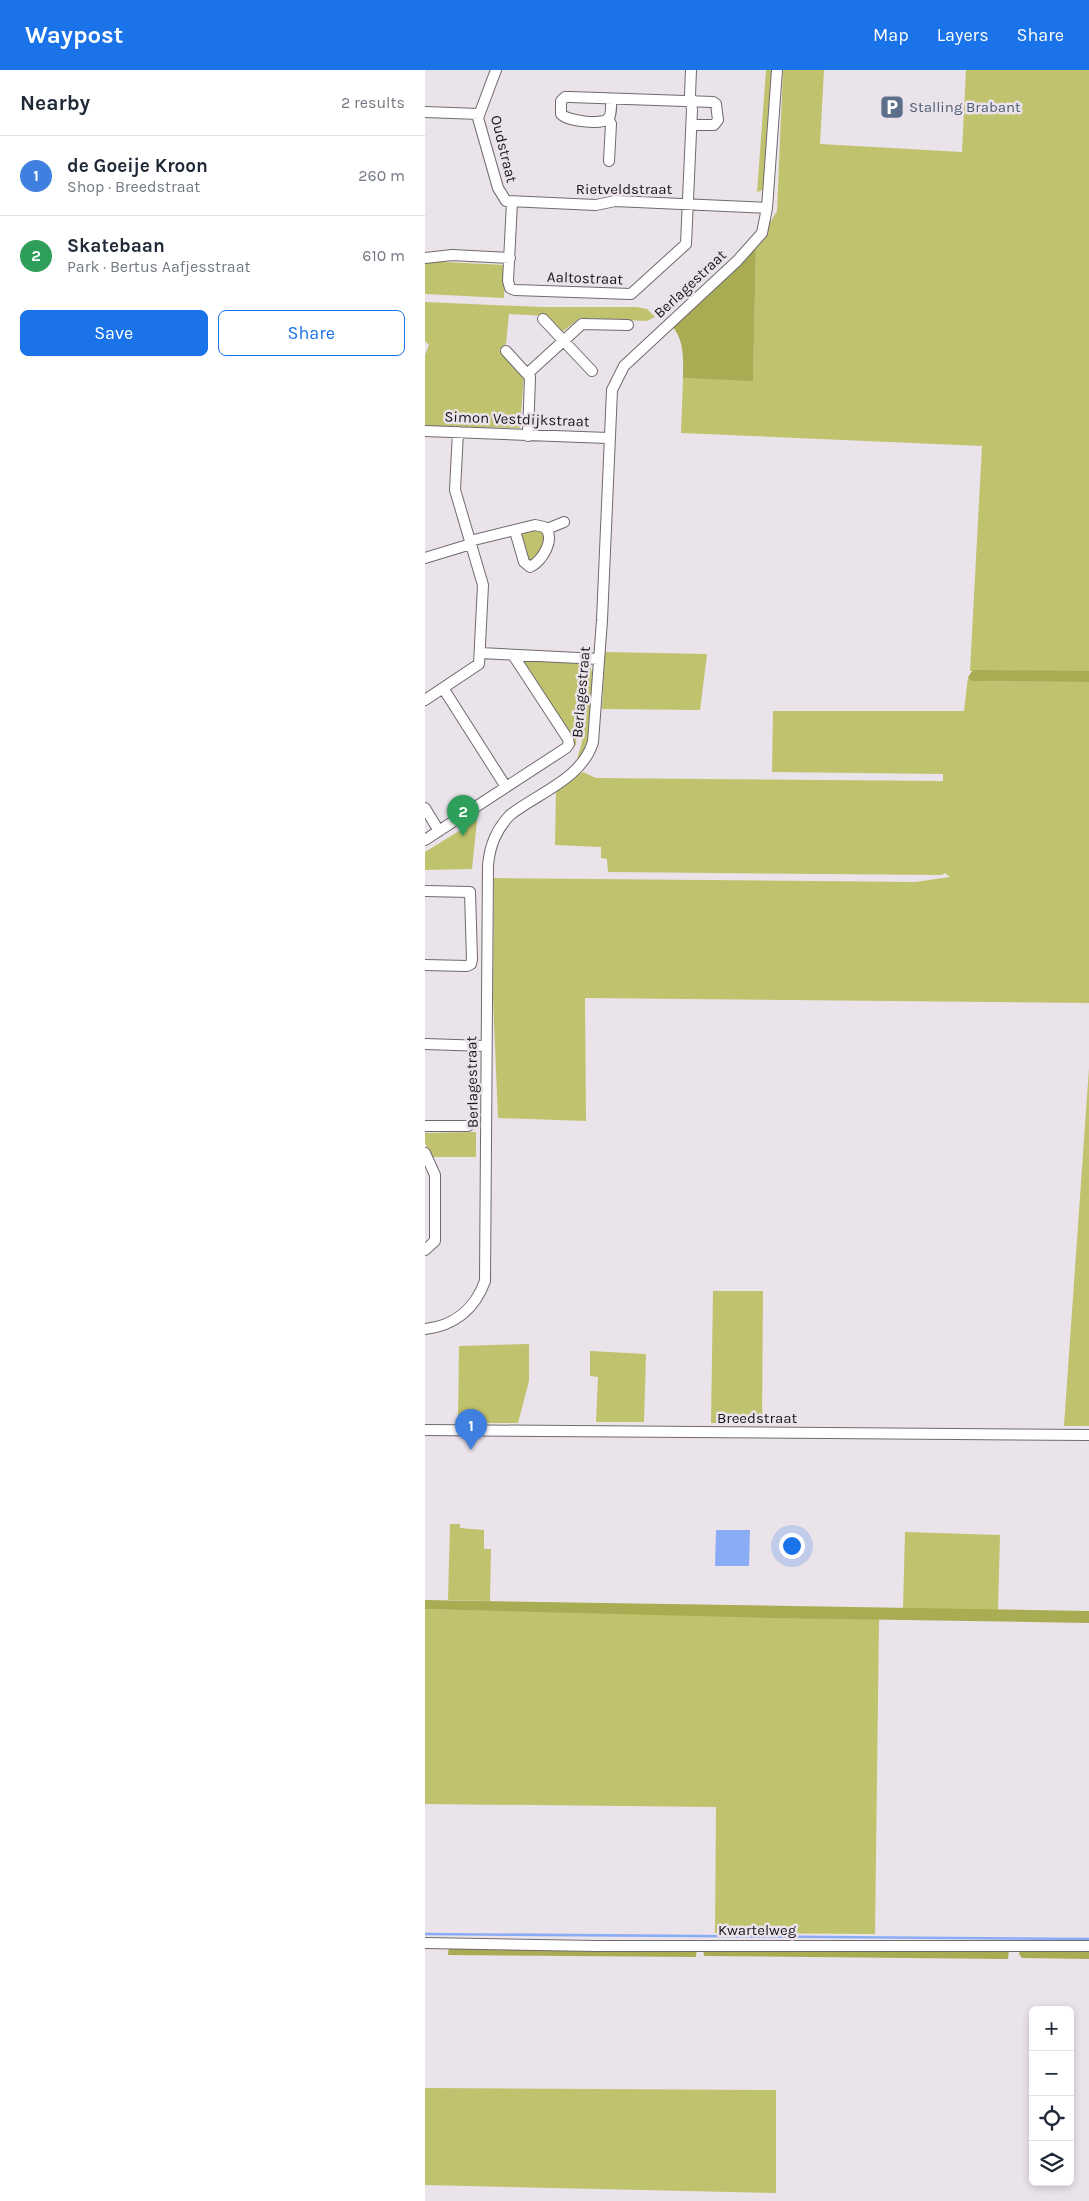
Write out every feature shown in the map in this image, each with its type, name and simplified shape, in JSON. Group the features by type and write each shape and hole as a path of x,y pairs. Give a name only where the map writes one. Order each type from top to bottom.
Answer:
{"street":[{"name":"Oudstraat","path":"496,70 479,114 479,123 501,197 512,202"},
{"name":"Aaltostraat","path":"512,202 508,282 510,288 515,290 629,295 686,244 692,125 691,70"},
{"name":"Berlagestraat","path":"425,1329 445,1326 462,1315 477,1299 485,1281 488,1130 486,1046 488,865 492,842 509,815 574,772 587,756 595,730 611,397 618,375 645,345 757,240 765,225 777,70"},
{"path":"608,118 601,121 565,119 561,114 561,101 565,97 611,98 713,102 718,107 718,120 714,125 692,125"},
{"path":"609,161 611,124 608,118 611,98"},
{"path":"425,112 479,114"},
{"name":"Rietveldstraat","path":"512,202 596,205 615,201 767,208"},
{"path":"425,258 452,255 509,258"},
{"path":"543,319 592,371"},
{"path":"527,374 582,324 628,325"},
{"path":"506,351 530,377 528,436"},
{"name":"Simon Vestdijkstraat","path":"425,431 609,438"},
{"path":"425,700 479,664 483,585 455,490 458,432"},
{"path":"425,558 535,525 547,529 564,522"},
{"path":"515,531 524,562 530,567 537,562 549,542 547,529"},
{"path":"480,654 599,659"},
{"path":"425,840 566,748 569,744 568,739 513,655"},
{"path":"443,688 506,787"},
{"path":"425,808 439,830"},
{"path":"425,891 470,892 471,964 425,965"},
{"path":"425,1044 486,1046"},
{"path":"425,1126 468,1126"},
{"path":"425,1153 435,1175 435,1241 425,1250"},
{"name":"Breedstraat","path":"425,1430 1089,1435"},
{"name":"Kwartelweg","path":"425,1943 597,1946 1089,1946"}],"green space":[{"path":"766,70 774,70 765,177 763,190 757,192"},
{"path":"783,70 824,70 820,144 962,152 966,70 1089,70 1089,671 970,671 982,446 681,433 683,378 753,380 756,246 777,211"},
{"path":"425,261 505,265 504,298 425,294"},
{"path":"425,302 542,307 637,307 647,309 655,317 647,321 580,318 562,332 548,316 509,314 506,344 499,350 524,375 520,428 425,426 425,355 429,345 425,341"},
{"path":"532,529 542,530 546,538 539,554 528,562 521,535"},
{"path":"605,652 707,654 700,710 602,709"},
{"path":"523,661 580,662 576,746 570,738"},
{"path":"585,664 590,667 592,672 590,731 587,743 576,763 582,742"},
{"path":"968,677 971,681 1089,682 1089,1003 585,998 586,1121 498,1118 493,998 494,878 915,882 950,877 945,873 942,875 608,872 607,859 601,858 601,847 555,845 556,789 583,772 596,778 943,781 943,774 772,772 773,711 964,711"},
{"path":"477,820 472,869 425,870 425,852"},
{"path":"1089,1068 1089,1426 1064,1426"},
{"path":"476,1132 476,1157 431,1157 425,1143 425,1133"},
{"path":"713,1291 763,1291 762,1423 711,1423"},
{"path":"529,1344 529,1381 518,1423 458,1423 459,1346"},
{"path":"590,1351 646,1354 644,1422 596,1422 598,1377 590,1376"},
{"path":"450,1524 460,1524 460,1528 484,1530 484,1549 491,1549 490,1601 448,1600"},
{"path":"905,1532 1000,1535 998,1610 903,1609"},
{"path":"425,1609 879,1619 875,1934 715,1933 716,1807 425,1804"},
{"path":"425,2088 776,2090 776,2193 425,2185"}],"shaded area":[{"path":"756,246 753,381 683,378 681,344 672,326"},
{"path":"973,670 1089,671 1089,682 971,681 968,677"},
{"path":"425,1600 1089,1611 1089,1623 775,1618 425,1609"},
{"path":"449,1944 697,1946 696,1957 448,1955"},
{"path":"703,1946 1009,1949 1008,1959 1003,1959 704,1956"},
{"path":"1020,1949 1089,1950 1089,1959 1022,1958 1019,1954"}],"water":[{"path":"716,1530 750,1530 749,1566 715,1566"}],"waterway":[{"path":"425,1934 1089,1939"}],"place":[{"name":"Stalling Brabant","path":"892,107"},
{"name":"Skatebaan","path":"463,836"},
{"name":"de Goeije Kroon","path":"471,1450"}]}
